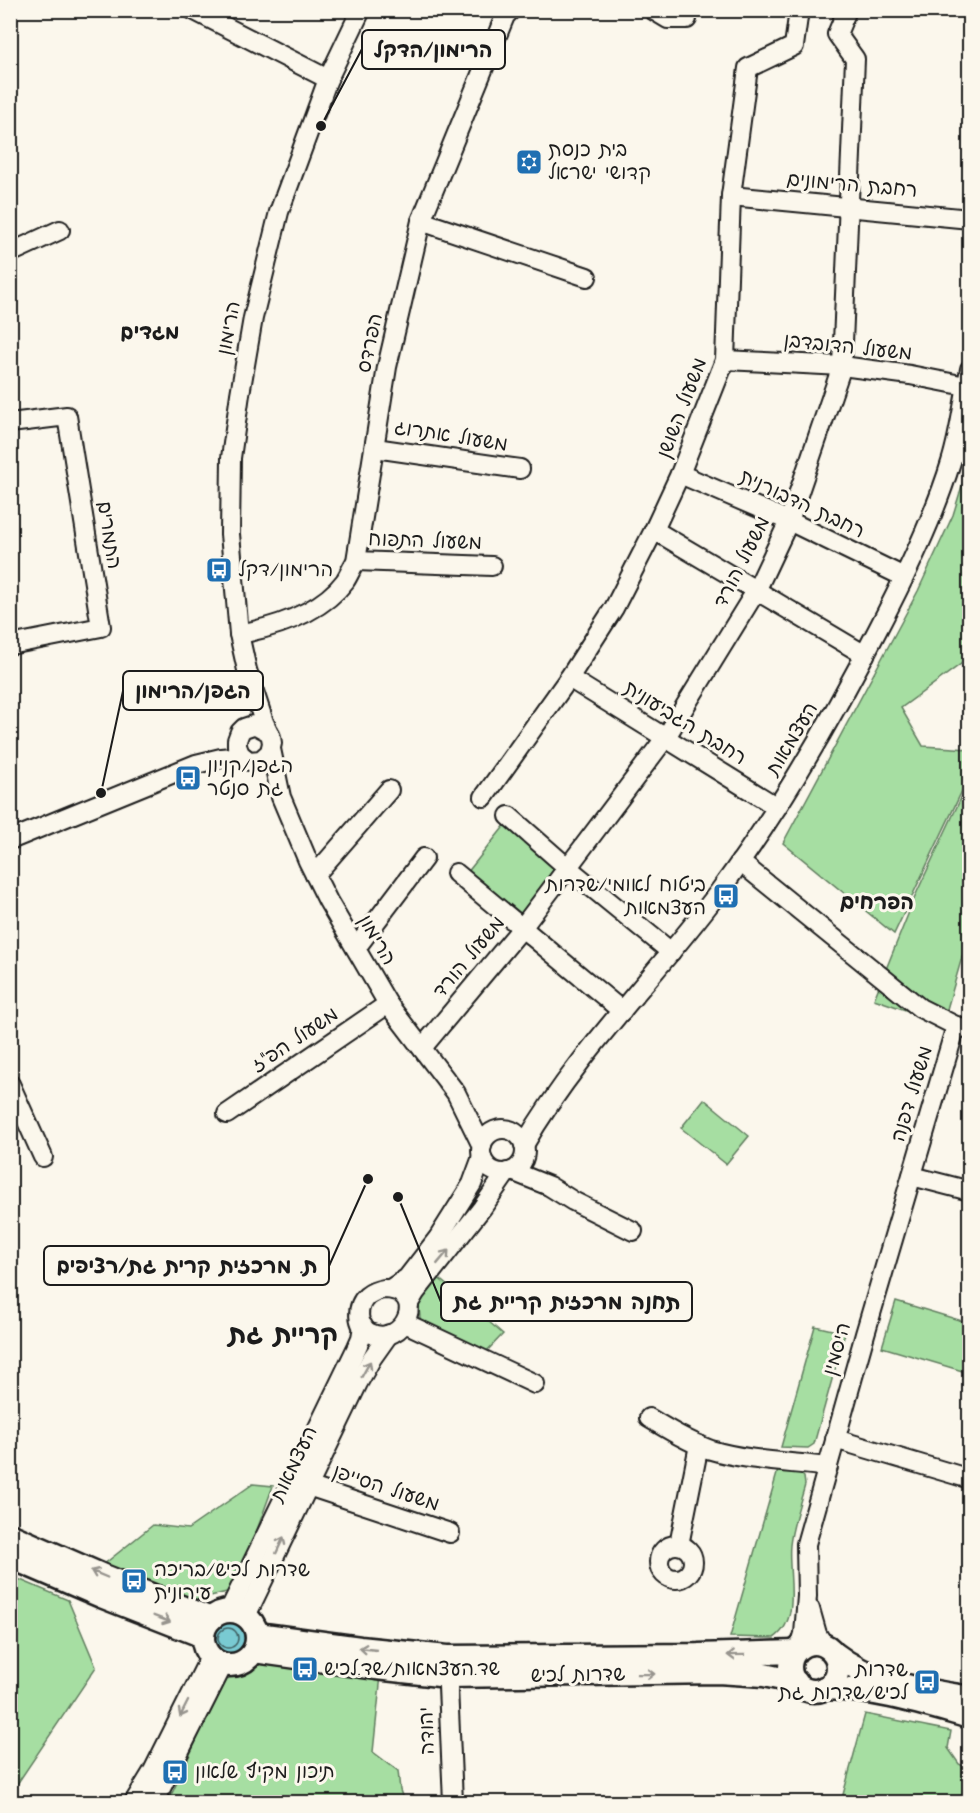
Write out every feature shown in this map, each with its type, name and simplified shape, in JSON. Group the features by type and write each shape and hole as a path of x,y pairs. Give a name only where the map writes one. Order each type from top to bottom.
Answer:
{"main road":[{"name":"שדרות לכיש","path":"10,1536 106,1577 229,1636"},
{"name":"שדרות לכיש","path":"10,1557 101,1596 229,1636 376,1668 797,1649"},
{"path":"829,1649 838,1670 831,1684 817,1691 809,1690 796,1682 790,1668 797,1649 807,1643 815,1642 829,1649 860,1671 925,1690 969,1698"},
{"name":"שדרות לכיש","path":"448,1666 718,1672 764,1675 796,1682"},
{"path":"825,1688 874,1692 969,1717"}],"street":[{"path":"193,10 328,79"},
{"name":"הרימון","path":"361,10 328,79 279,212 253,318 231,458 230,534 239,634 247,670 270,741 281,797 315,875 388,1004 456,1093 480,1117 502,1129"},
{"path":"653,10 668,19 687,19"},
{"name":"משעול השושן","path":"484,797 570,678 614,608 680,474 725,360 731,196 748,68 794,46 799,10"},
{"name":"משעול הורד","path":"422,1048 522,928 666,737 756,591 789,521 842,366 855,59 837,34 848,10"},
{"name":"הפרדס","path":"239,634 281,623 328,598 345,581 356,561 387,367 421,221 503,12"},
{"name":"רחבת הרימונים","path":"731,196 969,219"},
{"path":"421,221 587,278"},
{"path":"10,252 60,230"},
{"name":"משעול הדובדבן","path":"725,360 842,366 910,375 968,377"},
{"name":"העצמאות","path":"525,1148 563,1084 671,952 740,862 803,767 865,655 904,577 939,496 952,460 968,377"},
{"name":"התמרים","path":"10,423 67,416 101,627 10,645"},
{"name":"משעול אתרוג","path":"375,447 520,470"},
{"name":"רחבת הדבורנית","path":"680,474 789,521 904,577"},
{"path":"654,530 865,655"},
{"name":"משעול התפוח","path":"356,561 492,566"},
{"name":"הרימון","path":"240,734 246,712 247,670"},
{"name":"רחבת הגביעונית","path":"570,678 777,807"},
{"path":"10,840 196,764 221,758 264,758 270,741 261,726 247,727 196,764"},
{"path":"240,734 237,749 247,759"},
{"name":"הרימון","path":"247,759 267,778 281,797"},
{"path":"315,875 389,790"},
{"path":"509,816 568,868 671,952"},
{"path":"356,948 424,858"},
{"path":"740,862 920,1008 963,1027"},
{"path":"456,873 622,1011"},
{"name":"משעול הפ\"ז","path":"227,1114 388,1004"},
{"name":"משעול דפנה","path":"912,1176 963,1027"},
{"path":"10,1084 43,1157"},
{"name":"העצמאות","path":"502,1129 528,1116 563,1084"},
{"name":"הרימון","path":"456,1093 482,1151"},
{"path":"390,1289 407,1278 438,1238 472,1184 488,1135 502,1129 517,1134 549,1186"},
{"path":"409,1303 399,1291 390,1289 376,1291 364,1300 359,1312 363,1326 374,1334 389,1334 405,1323 409,1313 409,1303 424,1279 510,1171 521,1163 525,1148"},
{"path":"482,1151 489,1167 501,1172 510,1171 549,1186 573,1201 633,1231"},
{"path":"912,1176 969,1191"},
{"name":"היסמין","path":"797,1649 804,1634 807,1596 806,1544 912,1176"},
{"path":"405,1323 536,1384"},
{"name":"העצמאות","path":"154,1803 361,1338 363,1326"},
{"name":"העצמאות","path":"134,1803 229,1636 308,1486 358,1383 389,1334"},
{"path":"649,1418 680,1436 712,1450 744,1457 828,1467"},
{"path":"835,1439 969,1479"},
{"path":"679,1545 699,1445"},
{"name":"משעול הסייפן","path":"308,1486 450,1533"},
{"name":"היסמין","path":"807,1596 817,1634 829,1649"},
{"name":"יהודה","path":"448,1666 453,1803"}],"green space":[{"path":"969,463 969,658 901,708 923,746 969,749 969,776 894,934 783,843 918,591 953,515"},
{"path":"969,781 969,933 943,1023 874,999 917,892"},
{"path":"506,824 559,866 520,915 467,873"},
{"path":"704,1099 749,1136 726,1164 681,1128"},
{"path":"435,1275 503,1334 484,1354 421,1326 418,1299"},
{"path":"896,1301 969,1323 969,1373 882,1347"},
{"path":"815,1326 845,1333 814,1444 808,1448 781,1447"},
{"path":"778,1470 799,1472 804,1477 805,1485 790,1545 791,1608 788,1620 783,1630 774,1638 730,1637"},
{"path":"253,1484 273,1486 235,1590 194,1600 103,1565 153,1525 188,1529"},
{"path":"11,1576 68,1600 96,1667 11,1793"},
{"path":"258,1659 381,1675 373,1752 398,1771 404,1802 168,1802 227,1674 244,1670"},
{"path":"865,1714 951,1731 948,1748 959,1764 969,1769 968,1802 841,1802"}],"water":[{"path":"228,1622 240,1626 244,1638 240,1650 228,1654 216,1650 212,1638 216,1626"}],"place":[{"name":"הרימון/הדקל","path":"321,126"},
{"name":"בית כנסת קדושי ישראל","path":"529,162"},
{"name":"הרימון/דקל","path":"219,570"},
{"name":"הגפן/קניון גת סנטר","path":"188,778"},
{"name":"הגפן/הרימון","path":"101,793"},
{"name":"ביטוח לאומי/שדרות העצמאות","path":"726,896"},
{"name":"ת. מרכזית קרית גת/רציפים","path":"368,1179"},
{"name":"תחנה מרכזית קריית גת","path":"398,1197"},
{"name":"שדרות לכיש/בריכה עירונית","path":"134,1581"},
{"name":"שד.העצמאות/שד.לכיש","path":"305,1669"},
{"name":"שדרות לכיש/שדרות גת","path":"927,1682"},
{"name":"תיכון מקיף שלאון","path":"175,1772"}],"district":[{"name":"מגדים","path":"150,332"},
{"name":"הפרחים","path":"877,902"},
{"name":"קריית גת","path":"283,1335"}]}
